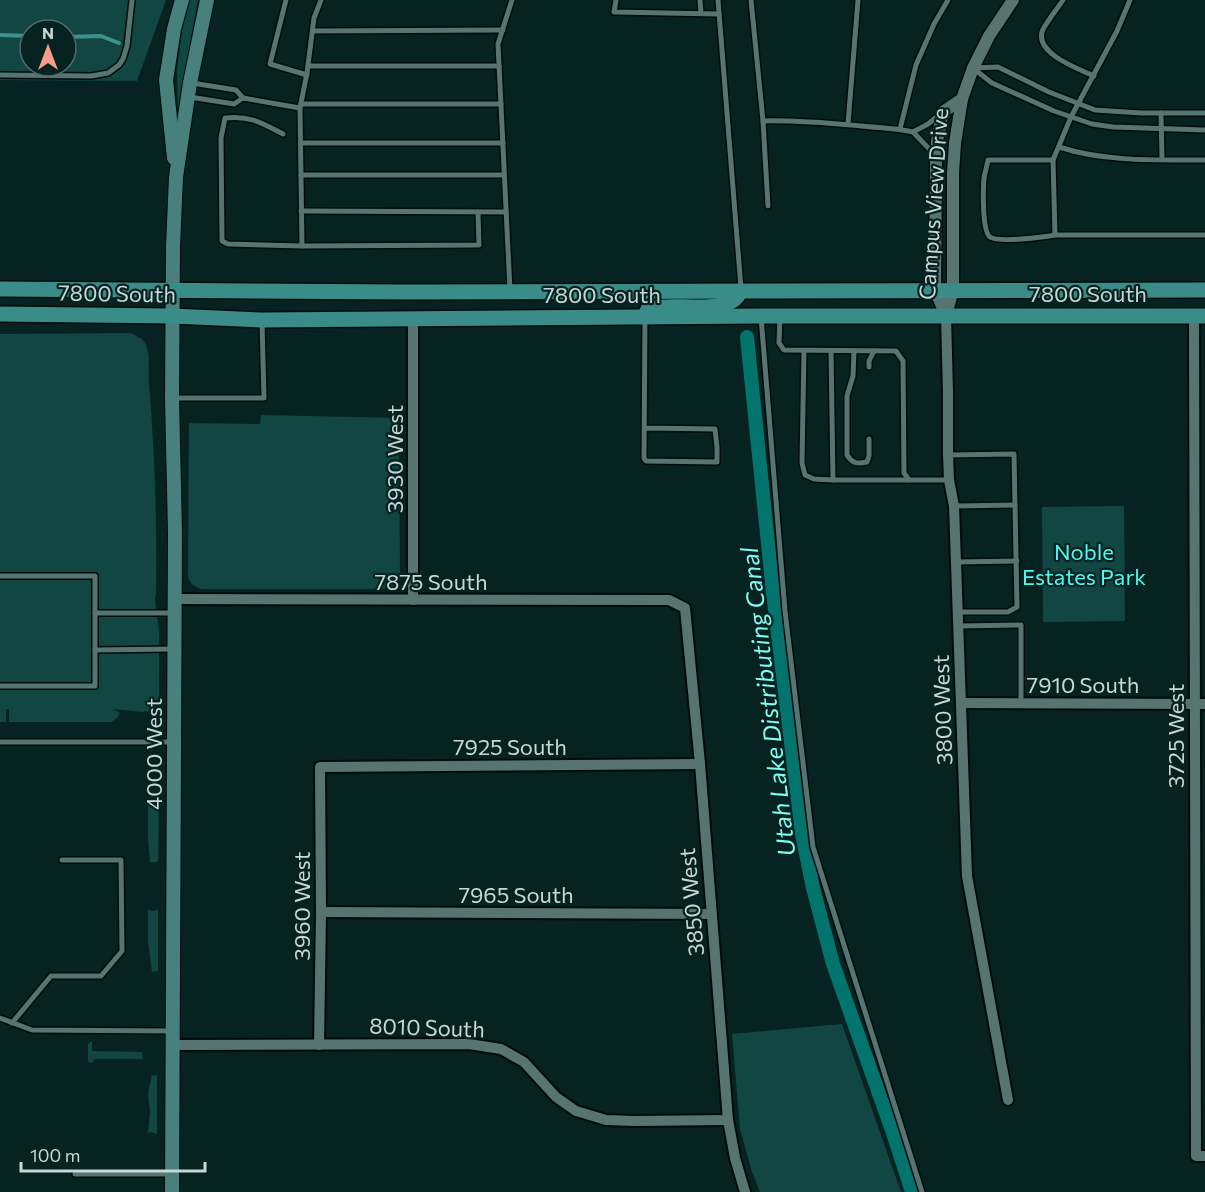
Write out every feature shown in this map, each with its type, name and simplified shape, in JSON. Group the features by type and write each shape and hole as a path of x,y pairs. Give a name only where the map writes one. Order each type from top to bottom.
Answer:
{"main road":[{"path":"176,177 166,80 174,29 182,0"},
{"path":"176,177 199,32 207,0"},
{"name":"4000 West","path":"172,1192 176,533 172,316 176,177"},
{"name":"7800 South","path":"0,289 510,292 1205,290"},
{"path":"645,317 648,309 658,306 714,306 734,300 741,291"},
{"name":"7800 South","path":"0,314 172,316 262,320 945,315 1199,316"}],"street":[{"name":"Campus View Drive","path":"945,315 953,290 953,173 962,99 973,68 989,36 1012,0"},
{"path":"945,315 935,290 937,141 943,112 962,99"},
{"name":"3800 West","path":"945,315 948,455 949,480 954,506 967,876 1008,1100"},
{"name":"3725 West","path":"1199,316 1193,403 1200,704 1201,1156"},
{"name":"3930 West","path":"413,318 413,600"},
{"path":"1193,403 1205,403"},
{"name":"7875 South","path":"175,606 413,600 669,600 684,608"},
{"name":"3850 West","path":"684,608 728,1120 735,1158 745,1192"},
{"name":"7910 South","path":"962,703 1200,704"},
{"name":"7925 South","path":"320,767 699,764"},
{"name":"3960 West","path":"319,1045 320,767"},
{"name":"7965 South","path":"321,912 711,914"},
{"name":"8010 South","path":"172,1038 319,1045 469,1044 501,1049 524,1062 556,1097 576,1112 606,1120 728,1120"}],"lane":[{"path":"286,0 270,64 307,75"},
{"path":"302,246 300,106 319,0"},
{"path":"510,292 498,44 512,0"},
{"path":"616,0 615,12 719,14"},
{"path":"700,0 701,13"},
{"path":"718,0 741,291"},
{"path":"751,0 763,121 768,206"},
{"path":"848,124 858,0"},
{"path":"900,129 916,65 934,24 948,0"},
{"path":"1063,0 1042,32 1042,41 1046,50 1094,76"},
{"path":"1055,235 1053,160 1071,117 1117,31 1130,0"},
{"path":"0,75 91,76 108,73 123,59 128,40 132,3"},
{"path":"313,31 503,30"},
{"path":"308,66 499,66"},
{"path":"973,68 998,68 1095,110 1205,113"},
{"path":"973,68 992,83 1053,111 1092,124 1113,127 1205,130"},
{"path":"189,90 234,104 243,98"},
{"path":"189,90 236,90 243,98 300,106 501,104"},
{"path":"913,132 943,112"},
{"path":"1161,113 1161,159"},
{"path":"283,134 260,121 238,116 225,118 221,138 222,241 228,244 302,246 479,245 478,212"},
{"path":"763,121 790,120 900,129 913,132 936,156"},
{"path":"300,143 503,143"},
{"path":"1059,147 1094,156 1205,160"},
{"path":"1053,160 988,160 984,185 987,234 995,239 1055,235 1205,235"},
{"path":"301,175 504,175"},
{"path":"301,211 506,212"},
{"path":"761,316 785,611 813,847 922,1192"},
{"path":"780,316 779,343 784,350 896,351 903,361 904,473 909,480"},
{"path":"644,428 715,429 717,462 646,461 644,458 644,428 645,317"},
{"path":"172,398 264,398 262,320"},
{"path":"804,351 802,463 806,475 814,479 832,480 949,480"},
{"path":"831,351 832,480"},
{"path":"854,351 854,376 847,396 847,455 851,461 858,464 867,462 869,439"},
{"path":"869,367 874,351"},
{"path":"948,455 1014,454 1017,607 1008,612 958,612"},
{"path":"954,506 1015,505"},
{"path":"956,562 1017,561"},
{"path":"0,576 95,576 95,686 0,686"},
{"path":"95,613 175,606"},
{"path":"959,626 1021,625 1021,703"},
{"path":"95,650 174,649"},
{"path":"0,742 173,742"},
{"path":"12,1023 51,976 101,976 122,951 121,860 62,860"},
{"path":"0,1018 32,1030 172,1038"},
{"path":"75,1174 172,1174"}],"green space":[{"path":"0,0 166,0 137,81 0,80"},
{"path":"188,0 198,0 180,116 178,114 177,71"},
{"path":"130,333 145,343 149,358 155,488 155,599 159,632 159,709 142,712 113,709 120,713 111,722 9,722 9,709 6,709 6,722 0,722 0,334"},
{"path":"261,415 399,418 400,578 394,587 382,589 201,589 191,583 188,576 189,423 260,424"},
{"name":"Noble Estates Park","path":"1124,506 1125,621 1043,622 1042,507"},
{"path":"148,798 154,800 159,798 158,862 150,862"},
{"path":"148,909 158,910 158,971 152,972 148,941"},
{"path":"842,1024 901,1192 760,1192 740,1129 732,1034"},
{"path":"92,1042 92,1051 142,1052 143,1059 94,1059 90,1063 88,1044"},
{"path":"152,1075 157,1075 157,1134 148,1133 150,1112 148,1093"}],"waterway":[{"path":"0,35 18,36"},
{"path":"78,37 101,36 119,43"},
{"name":"Utah Lake Distributing Canal","path":"747,337 773,593 802,834 813,888 833,964 912,1192"}]}
